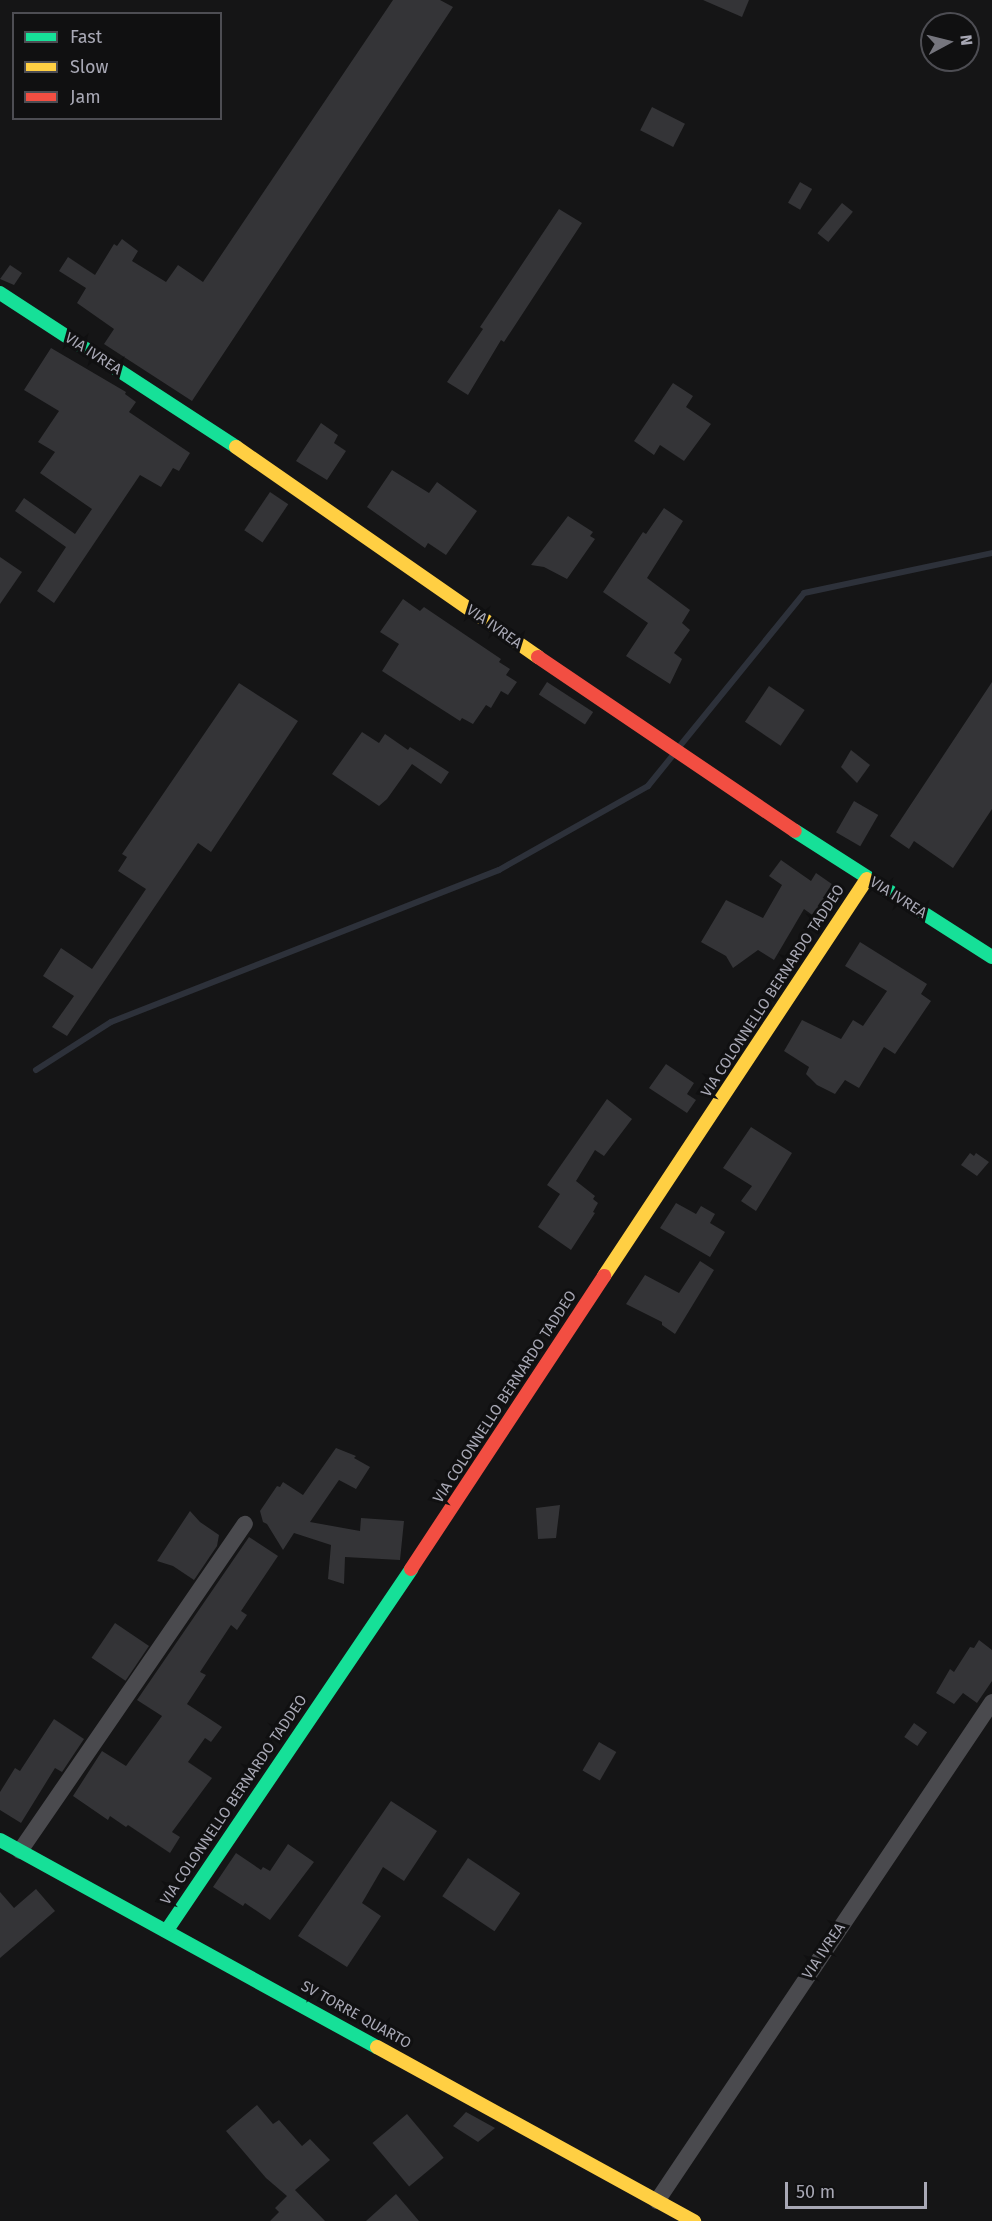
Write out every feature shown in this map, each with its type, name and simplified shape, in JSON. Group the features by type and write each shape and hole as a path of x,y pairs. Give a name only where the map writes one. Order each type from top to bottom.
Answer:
{"street":[{"name":"VIA IVREA","path":"0,293 244,454 642,729 867,879 992,957"},
{"name":"VIA COLONNELLO BERNARDO TADDEO","path":"166,1930 431,1539 867,879"},
{"path":"20,1851 245,1524"},
{"name":"VIA IVREA","path":"657,2201 992,1702"},
{"name":"SV TORRE QUARTO","path":"0,1840 694,2221"}],"building":[{"path":"393,0 440,0 453,7 192,401 104,344 114,329 77,303 86,288 59,271 68,257 95,275 114,244 117,246 122,239 138,251 132,261 166,282 178,265 203,282"},
{"path":"703,0 749,0 742,17"},
{"path":"652,107 685,124 673,147 640,130"},
{"path":"800,182 812,189 800,210 788,203"},
{"path":"842,203 853,212 828,242 817,233"},
{"path":"559,209 582,223 504,342 501,340 468,395 447,382 483,329 480,327"},
{"path":"10,265 22,273 14,285 0,279"},
{"path":"51,348 126,392 125,394 136,402 129,412 190,453 179,471 173,468 161,487 140,475 54,603 37,591 66,547 15,511 24,498 75,534 92,509 40,473 55,452 38,442 59,411 24,390"},
{"path":"673,383 693,396 686,407 711,424 684,461 660,445 654,455 634,441"},
{"path":"321,423 338,435 334,443 346,451 327,480 296,461"},
{"path":"392,470 429,493 437,482 477,511 446,555 428,543 425,548 367,507"},
{"path":"270,492 288,504 263,542 244,530"},
{"path":"664,508 683,521 647,578 690,610 682,623 690,630 674,653 682,659 670,684 626,656 648,623 603,592 643,532 646,534"},
{"path":"568,516 593,532 590,536 595,539 567,579 544,567 531,565"},
{"path":"0,557 22,572 0,604"},
{"path":"403,599 420,611 424,607 501,659 499,662 510,669 506,675 517,682 508,695 501,691 491,708 486,705 473,724 462,718 460,721 382,671 399,644 380,632"},
{"path":"547,682 593,712 585,725 539,695"},
{"path":"992,682 992,809 953,868 914,841 909,849 890,836"},
{"path":"239,683 298,721 211,852 198,843 67,1036 52,1027 74,996 43,976 61,948 92,969 146,889 118,871 127,857 122,854"},
{"path":"769,686 805,710 781,746 745,722"},
{"path":"362,732 379,743 385,734 408,750 410,747 449,772 441,784 412,764 387,799 379,806 332,774"},
{"path":"851,750 870,765 857,783 841,767"},
{"path":"854,801 878,815 860,846 836,832"},
{"path":"781,860 811,881 816,873 839,889 818,919 804,909 774,960 758,950 733,968 726,956 701,942 726,900 763,918 782,885 769,876"},
{"path":"860,942 927,984 921,994 931,1001 895,1054 884,1047 859,1088 845,1080 835,1094 817,1085 806,1074 809,1067 784,1051 802,1020 841,1039 853,1020 863,1026 887,991 845,966"},
{"path":"666,1064 694,1083 687,1094 696,1100 687,1113 649,1088"},
{"path":"607,1099 632,1119 604,1156 595,1150 576,1181 595,1196 593,1199 598,1203 593,1212 595,1213 571,1250 538,1227 560,1194 547,1185"},
{"path":"751,1127 792,1153 756,1211 741,1201 752,1186 723,1168"},
{"path":"970,1153 974,1156 976,1153 989,1162 977,1176 961,1165"},
{"path":"676,1203 696,1214 701,1206 715,1214 710,1223 725,1232 710,1257 660,1228"},
{"path":"700,1261 714,1270 675,1334 662,1325 662,1322 626,1304 645,1275 679,1293"},
{"path":"336,1448 356,1456 354,1458 370,1467 356,1489 339,1480 310,1522 360,1531 361,1518 404,1521 400,1560 345,1557 344,1584 328,1579 331,1545 294,1533 283,1550 267,1524 263,1522 260,1511 277,1486 280,1487 283,1482 303,1495"},
{"path":"560,1505 556,1538 538,1539 536,1508"},
{"path":"190,1511 200,1522 219,1535 217,1546 194,1580 173,1566 157,1561"},
{"path":"249,1537 278,1556 241,1611 247,1615 237,1630 231,1625 200,1672 206,1675 187,1704 222,1727 211,1742 205,1738 188,1762 212,1778 172,1832 180,1837 170,1853 128,1825 126,1827 110,1816 108,1820 73,1796 102,1751 126,1766 162,1716 137,1700"},
{"path":"115,1623 149,1646 126,1681 92,1658"},
{"path":"979,1640 992,1650 992,1681 977,1703 963,1693 954,1704 936,1693 950,1669 954,1672 970,1647 974,1648"},
{"path":"54,1719 84,1739 62,1772 55,1768 21,1823 0,1810 0,1792 15,1768 20,1771"},
{"path":"914,1723 927,1732 917,1746 904,1737"},
{"path":"599,1742 616,1752 600,1781 582,1771"},
{"path":"391,1801 437,1831 404,1881 383,1867 362,1903 381,1916 347,1967 298,1936"},
{"path":"288,1844 314,1862 270,1920 245,1903 243,1906 213,1887 236,1853 261,1870 263,1867 270,1871"},
{"path":"468,1858 520,1893 495,1931 442,1896"},
{"path":"36,1889 55,1911 0,1958 0,1892 14,1908"},
{"path":"257,2105 273,2124 279,2120 302,2146 310,2139 330,2160 295,2190 325,2221 270,2221 279,2212 275,2208 287,2196 266,2178 226,2131"},
{"path":"466,2112 495,2128 478,2142 453,2126"},
{"path":"407,2114 444,2158 409,2187 373,2143"},
{"path":"396,2194 419,2221 366,2221"}],"waterway":[{"path":"679,747 804,593 992,553"},
{"path":"36,1070 111,1022 499,870 648,786 673,755"}],"traffic: fast":[{"path":"0,293 236,447"},
{"path":"795,831 992,957"},
{"path":"167,1930 411,1569"},
{"path":"0,1840 377,2047"}],"traffic: slow":[{"path":"236,447 538,657"},
{"path":"604,1276 867,879"},
{"path":"377,2047 694,2221"}],"traffic: jam":[{"path":"538,657 795,831"},
{"path":"411,1569 604,1276"}]}
